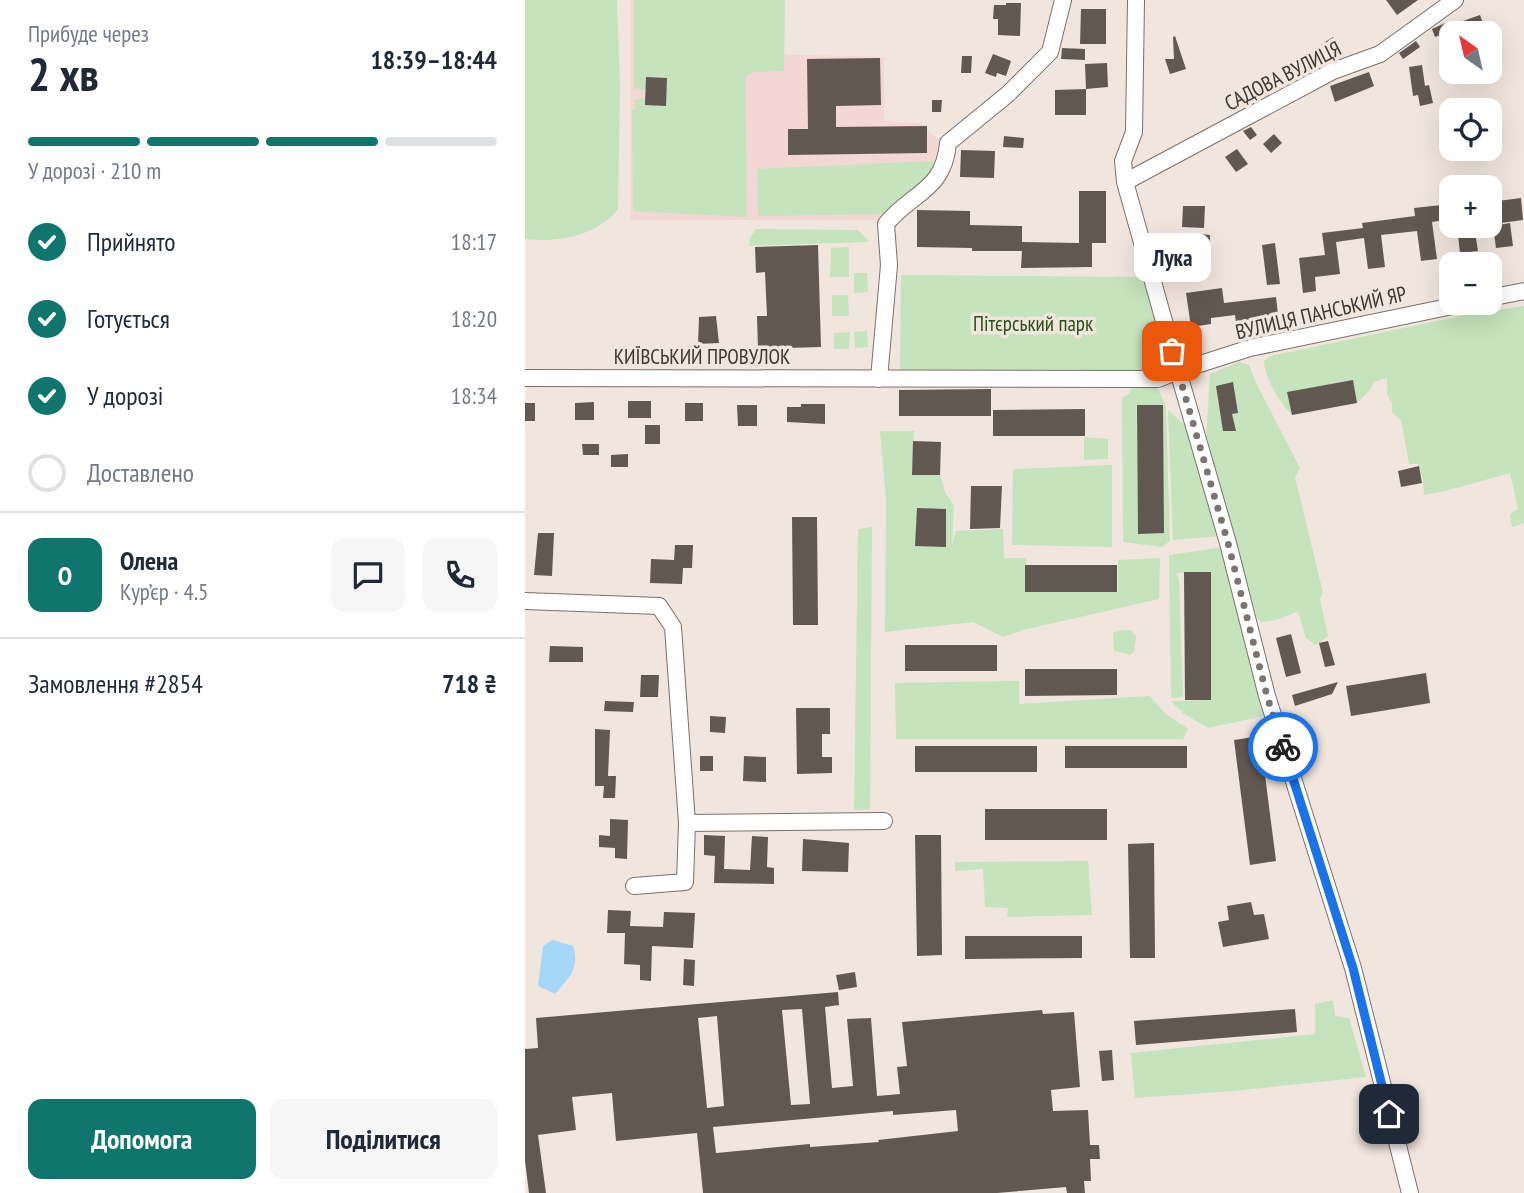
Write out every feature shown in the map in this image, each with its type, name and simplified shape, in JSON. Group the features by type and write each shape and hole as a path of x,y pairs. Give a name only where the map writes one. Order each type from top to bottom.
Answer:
{"street":[{"path":"879,379 888,265 886,224 893,215 934,183 947,159 948,143 1008,94 1050,52 1063,0"},
{"name":"САДОВА ВУЛИЦЯ","path":"1125,182 1333,71 1380,54 1455,0"},
{"path":"1135,1 1134,132 1122,161 1125,182 1228,543 1267,696 1353,968 1410,1193"},
{"path":"1502,295 1524,291"},
{"name":"ВУЛИЦЯ ПАНСЬКИЙ ЯР","path":"879,379 1158,379 1250,348 1439,309"},
{"name":"КИЇВСЬКИЙ ПРОВУЛОК","path":"525,378 879,379"},
{"path":"525,601 659,606 673,627 687,823 685,882 634,886"},
{"path":"687,823 884,821"}],"shaded area":[{"path":"630,0 764,0 768,54 884,57 884,121 920,123 943,144 935,177 881,220 630,220"}],"green space":[{"path":"525,0 617,0 620,87 618,209 599,226 576,236 550,240 525,239"},
{"path":"634,0 785,0 784,71 754,72 745,77 747,217 633,211 632,110 635,109 634,100 645,98 646,90 634,88"},
{"path":"933,161 930,181 889,214 758,216 757,169"},
{"path":"756,229 858,230 869,242 749,246 750,238"},
{"path":"849,247 849,277 830,277 831,248"},
{"path":"854,273 867,273 868,292 854,293"},
{"name":"Пітєрський парк","path":"901,275 1142,277 1166,353 1161,363 1150,372 900,370"},
{"path":"832,295 848,295 849,316 832,316"},
{"path":"1524,306 1524,523 1512,527 1510,514 1518,509 1510,473 1424,495 1418,464 1409,464 1401,420 1392,412 1392,403 1387,394 1387,378 1374,382 1357,403 1353,381 1288,393 1292,415 1274,390 1265,368 1264,361 1270,356 1461,316 1502,315 1502,309"},
{"path":"867,331 868,347 855,348 854,332"},
{"path":"850,332 849,349 834,349 834,333"},
{"path":"1239,362 1249,365 1300,468 1295,477 1323,593 1320,599 1328,636 1316,645 1306,638 1298,611 1271,621 1261,622 1257,618 1208,453 1206,440 1210,374"},
{"path":"1148,383 1159,390 1166,407 1170,541 1162,547 1123,542 1122,398 1130,393 1132,384"},
{"path":"1168,410 1190,430 1220,536 1173,540"},
{"path":"880,431 914,431 912,475 940,475 945,492 954,506 952,546 956,531 1003,529 1004,558 1026,558 1025,592 1118,592 1118,560 1160,558 1159,599 1003,637 973,622 885,632 886,501"},
{"path":"1084,437 1108,439 1108,459 1084,460"},
{"path":"1112,465 1112,547 1012,545 1013,469"},
{"path":"872,527 870,809 854,810 858,529"},
{"path":"1224,547 1268,715 1208,728 1184,714 1171,701 1211,700 1211,572 1176,573 1179,579 1183,697 1171,698 1169,555"},
{"path":"1131,630 1136,637 1134,652 1130,655 1114,651 1113,633"},
{"path":"1019,681 1019,704 1150,696 1166,714 1188,729 1183,739 896,739 895,683"},
{"path":"1088,861 1092,915 1007,917 1008,908 985,907 983,869 955,871 955,862"},
{"path":"1333,1000 1335,1016 1349,1018 1366,1077 1135,1098 1131,1053 1315,1034 1315,1004"}],"water":[{"path":"553,940 573,946 575,954 574,967 569,978 555,994 538,986 543,946"}],"building":[{"path":"1386,0 1418,0 1397,15"},
{"path":"1021,3 1020,36 998,35 998,19 993,19 994,5"},
{"path":"1081,9 1106,9 1106,44 1080,44"},
{"path":"1480,15 1482,21 1463,21"},
{"path":"1439,26 1439,35 1435,37 1432,29"},
{"path":"1175,36 1186,69 1170,74 1165,59 1174,59"},
{"path":"1333,37 1341,49 1327,57 1319,46"},
{"path":"1416,41 1420,47 1403,59 1399,53"},
{"path":"1062,48 1085,49 1085,60 1061,59"},
{"path":"993,54 1011,61 1006,76 997,73 996,77 985,73"},
{"path":"962,56 972,56 971,73 961,73"},
{"path":"880,58 881,105 836,106 836,127 927,126 927,153 788,155 788,129 808,129 807,59"},
{"path":"1107,63 1108,87 1086,89 1085,64"},
{"path":"1422,65 1425,86 1429,85 1433,103 1420,106 1418,95 1413,96 1409,67"},
{"path":"1369,72 1374,86 1335,102 1330,86"},
{"path":"646,77 667,78 666,106 645,105"},
{"path":"1086,89 1086,115 1055,115 1055,90"},
{"path":"932,100 942,100 941,112 932,112"},
{"path":"1251,127 1257,135 1250,140 1243,131"},
{"path":"1274,134 1282,143 1271,153 1263,144"},
{"path":"1004,136 1024,138 1023,148 1003,147"},
{"path":"1237,149 1248,164 1236,172 1225,157"},
{"path":"961,150 995,151 994,178 960,177"},
{"path":"1079,191 1106,191 1106,243 1092,243 1092,267 1021,268 1022,251 917,247 917,210 970,211 970,225 1022,226 1022,242 1079,243"},
{"path":"1521,198 1523,220 1502,223 1502,200"},
{"path":"1439,205 1439,221 1432,222 1437,259 1421,261 1417,231 1381,235 1385,267 1368,269 1364,238 1336,242 1340,274 1315,277 1316,291 1303,293 1299,258 1325,255 1322,233 1363,228 1362,223 1415,216 1414,208"},
{"path":"1183,206 1205,206 1204,228 1182,227"},
{"path":"1510,223 1513,246 1496,248 1495,238 1502,238 1502,224"},
{"path":"1200,234 1210,235 1210,249 1200,248"},
{"path":"1458,238 1476,238 1478,251 1460,252"},
{"path":"1275,243 1280,284 1267,285 1262,245"},
{"path":"818,245 821,347 758,349 757,316 767,316 765,272 756,273 755,247"},
{"path":"1178,254 1181,269 1165,271 1163,256"},
{"path":"1222,288 1224,303 1276,297 1280,331 1238,337 1235,315 1211,318 1211,324 1191,327 1186,293"},
{"path":"716,316 719,343 698,344 699,317"},
{"path":"1353,380 1357,403 1292,415 1287,392"},
{"path":"1233,382 1238,413 1232,414 1236,431 1223,431 1216,386"},
{"path":"991,389 991,416 899,416 899,390"},
{"path":"628,401 651,401 651,418 628,418"},
{"path":"594,402 594,420 575,420 575,403"},
{"path":"525,403 535,403 535,421 525,421"},
{"path":"685,403 703,403 703,421 685,421"},
{"path":"801,404 825,404 825,424 787,422 787,407 801,407"},
{"path":"737,405 757,405 757,426 738,426"},
{"path":"1137,405 1163,405 1164,533 1138,534"},
{"path":"1085,409 1085,436 993,436 993,410"},
{"path":"645,425 660,425 660,444 645,444"},
{"path":"913,441 941,442 940,475 912,475"},
{"path":"582,444 599,444 599,455 583,455"},
{"path":"628,454 628,467 611,467 611,455"},
{"path":"1419,466 1422,483 1401,487 1398,471"},
{"path":"971,486 1002,486 1000,528 970,529"},
{"path":"917,508 946,509 946,547 915,546"},
{"path":"792,517 817,517 818,625 793,625"},
{"path":"538,533 554,533 552,576 534,575"},
{"path":"675,545 693,545 692,568 683,568 682,584 650,583 651,559 674,560"},
{"path":"1025,565 1117,565 1117,592 1025,592"},
{"path":"1184,572 1211,572 1211,700 1185,700"},
{"path":"1291,634 1301,673 1286,677 1276,638"},
{"path":"1328,641 1335,665 1325,667 1319,643"},
{"path":"905,645 997,645 997,671 905,671"},
{"path":"550,646 583,647 583,662 549,662"},
{"path":"1025,669 1117,669 1117,695 1025,696"},
{"path":"1426,673 1430,703 1351,716 1346,686"},
{"path":"641,675 659,675 658,697 640,697"},
{"path":"1338,682 1332,694 1295,706 1292,695"},
{"path":"605,701 634,702 633,712 604,711"},
{"path":"796,708 830,708 830,734 822,734 822,757 832,757 832,773 797,774"},
{"path":"710,716 726,717 725,733 710,732"},
{"path":"595,729 610,730 608,776 616,776 615,798 603,798 604,786 595,786"},
{"path":"1260,736 1276,861 1250,865 1234,740"},
{"path":"915,746 1037,746 1037,772 915,772"},
{"path":"1065,746 1187,746 1187,768 1065,768"},
{"path":"700,756 713,756 713,771 700,771"},
{"path":"744,756 766,757 766,782 743,781"},
{"path":"985,809 1107,809 1107,840 985,840"},
{"path":"610,819 628,820 627,859 615,858 615,848 599,847 599,835 610,836"},
{"path":"704,835 725,836 724,869 750,870 752,836 768,837 767,867 774,868 774,884 714,883 715,856 704,855"},
{"path":"915,835 941,835 942,955 917,956"},
{"path":"803,839 849,843 848,872 802,871"},
{"path":"1154,843 1155,958 1130,958 1128,844"},
{"path":"1251,902 1254,915 1264,914 1269,939 1223,947 1218,922 1229,920 1227,906"},
{"path":"608,910 631,911 630,926 663,927 664,912 695,913 693,948 652,946 651,981 640,980 640,965 624,964 625,933 607,933"},
{"path":"965,936 1082,936 1082,958 965,959"},
{"path":"684,959 695,960 694,986 683,985"},
{"path":"855,972 857,987 839,990 836,975"},
{"path":"838,992 839,1005 825,1007 832,1088 853,1086 847,1019 871,1018 877,1096 900,1094 897,1067 907,1066 902,1022 1042,1010 1043,1014 1074,1012 1080,1087 1051,1090 1053,1111 1088,1110 1090,1145 1099,1145 1100,1159 1090,1159 1091,1181 1084,1181 1085,1193 1067,1193 1066,1187 997,1193 703,1193 697,1133 616,1141 612,1093 572,1097 576,1130 538,1135 546,1193 529,1193 525,1161 525,1049 538,1048 536,1018","holes":["802,1009 810,1104 791,1105 782,1010","717,1016 724,1106 707,1108 698,1018","956,1110 958,1131 878,1140 879,1142 810,1147 810,1144 716,1153 713,1127 893,1111 893,1115"]},
{"path":"1295,1009 1297,1032 1136,1045 1134,1021"},
{"path":"1112,1050 1114,1080 1102,1081 1099,1051"}],"way so far":[{"path":"1172,351 1228,543 1267,696 1283,747"}],"place":[{"name":"Лука","path":"1172,351"}],"route":[{"path":"1283,747 1353,968 1389,1114"}]}
